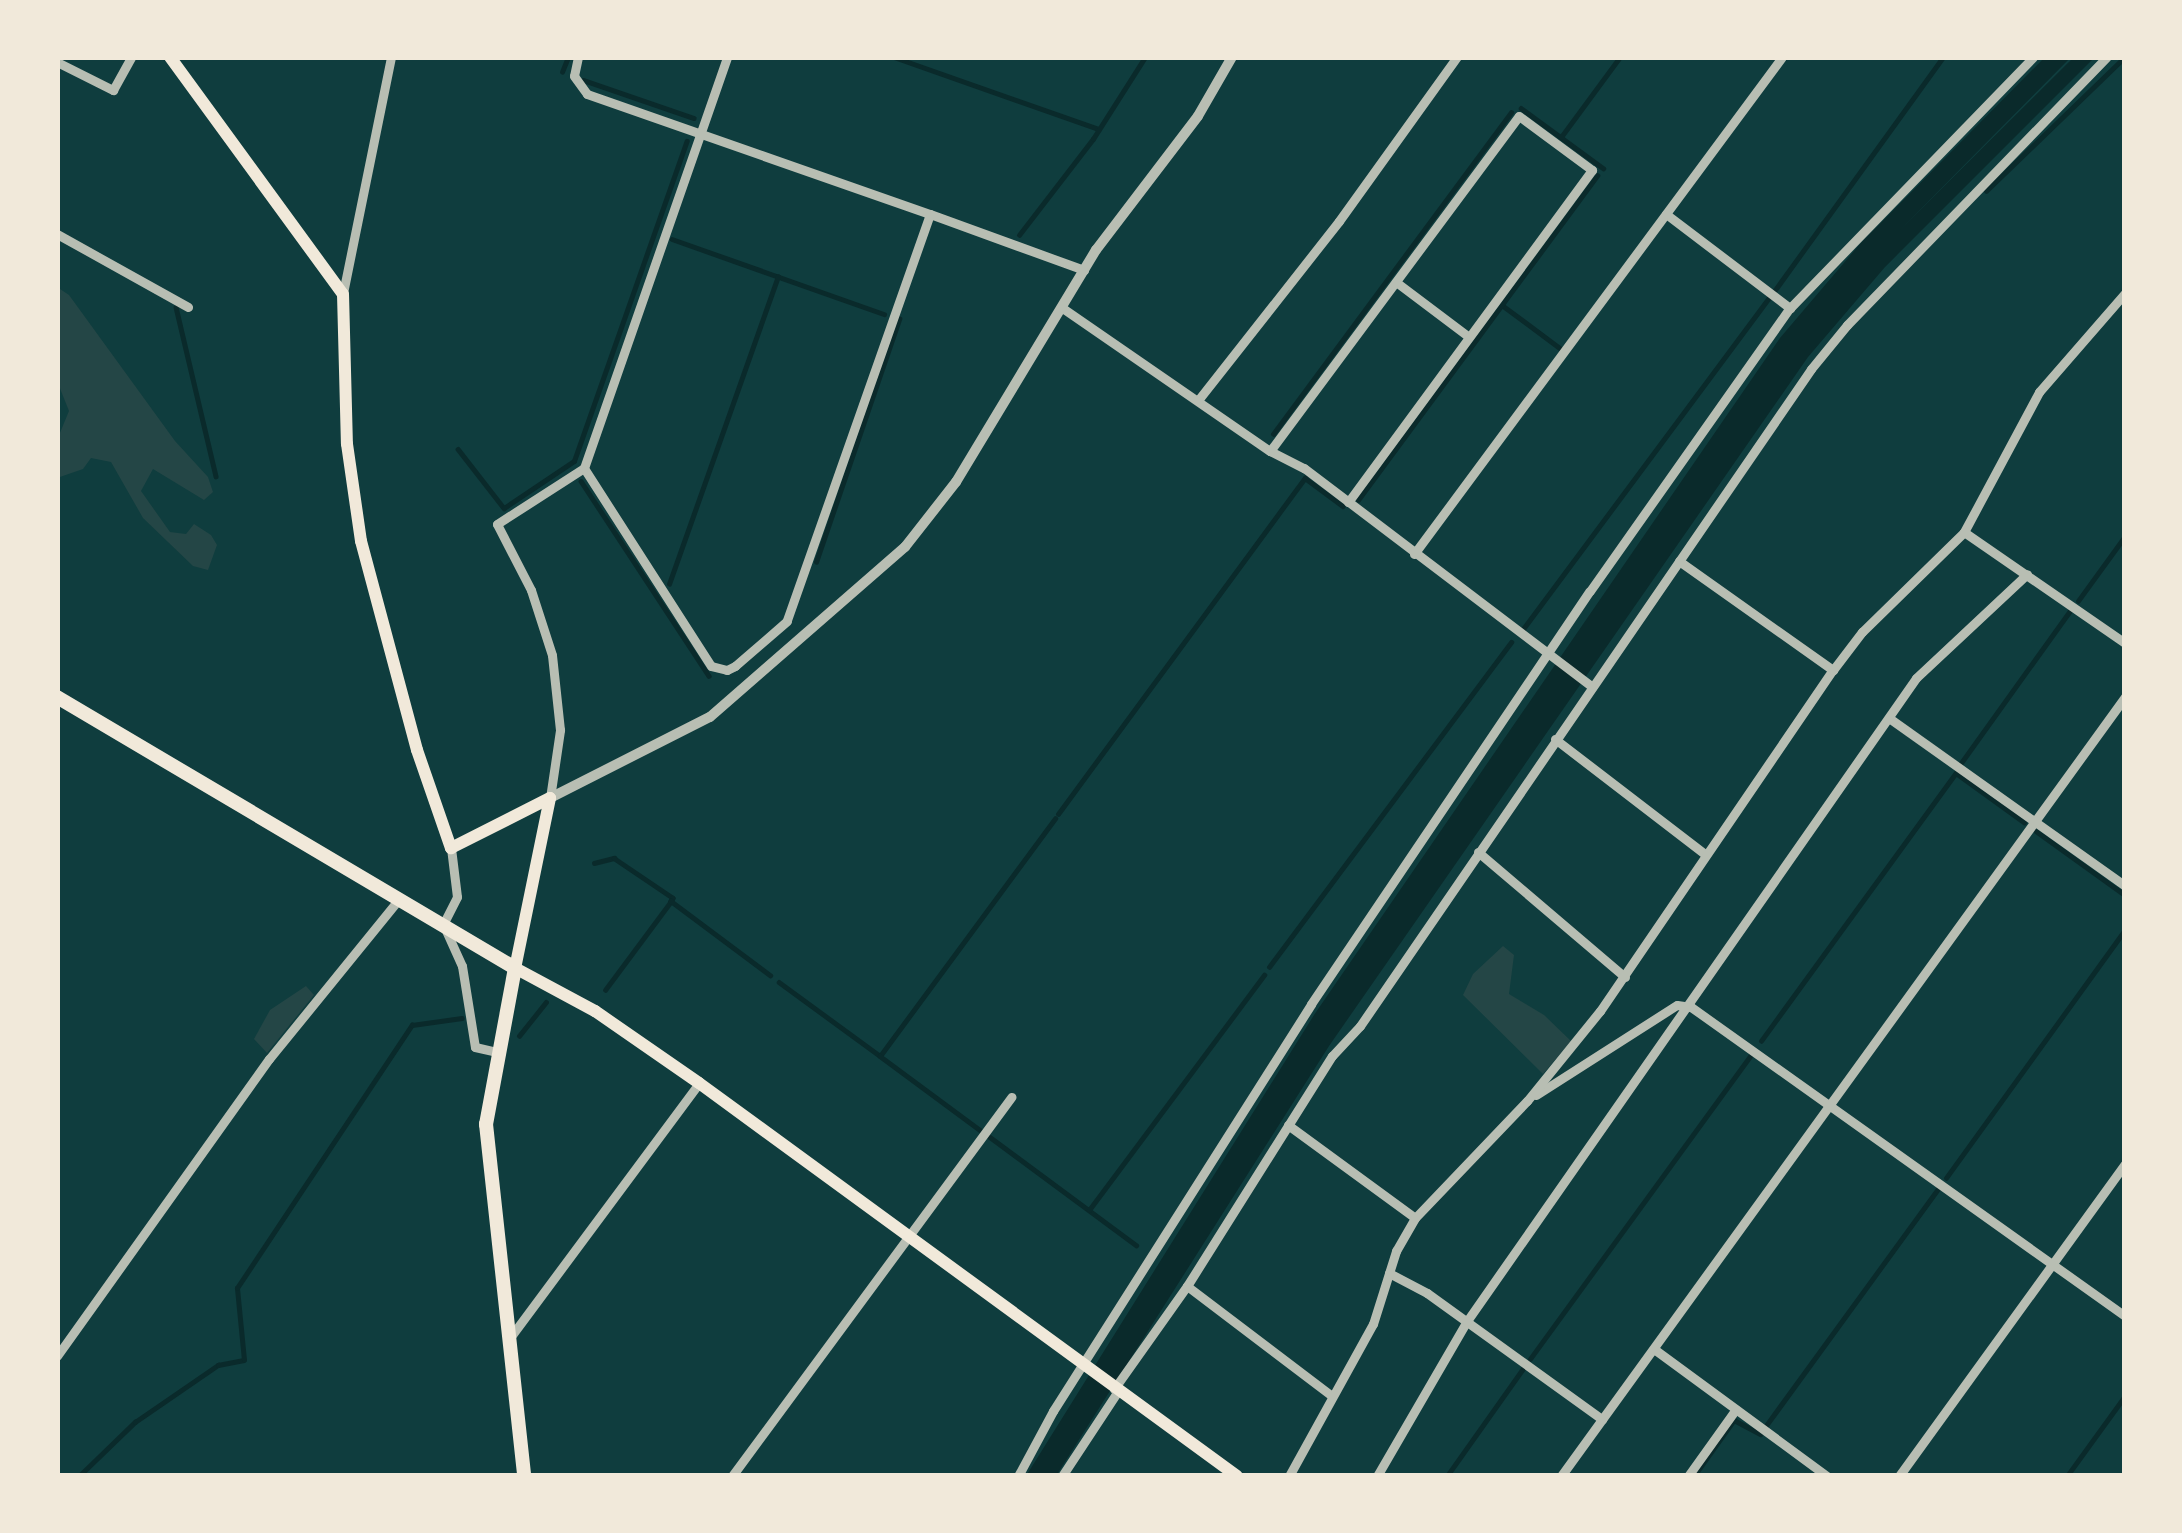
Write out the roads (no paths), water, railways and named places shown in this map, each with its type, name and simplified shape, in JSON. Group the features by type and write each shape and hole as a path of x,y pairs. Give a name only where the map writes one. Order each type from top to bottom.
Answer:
{"main road":[{"path":"170,57 343,294 347,444 361,541 417,750 451,848 550,798"},
{"path":"57,697 514,968 595,1011 1237,1476"},
{"path":"524,1476 486,1124 496,1052 550,798"}],"street":[{"path":"57,62 113,90 131,57"},
{"path":"343,294 391,57"},
{"path":"578,57 574,76 587,94 1084,270"},
{"path":"550,798 560,730 552,656 531,590 497,524 584,468 727,57"},
{"path":"550,798 710,717 881,571 956,482 1084,270 1198,116 1232,57"},
{"path":"1199,400 1339,221 1457,57"},
{"path":"1414,554 1782,57"},
{"path":"1018,1476 1287,1041 1546,656 1790,308 2033,57"},
{"path":"1062,1476 1288,1124 1847,325 2107,57"},
{"path":"1270,451 1520,116 1592,170 1348,502"},
{"path":"584,468 711,666 727,670 735,665 787,621 930,214"},
{"path":"1666,214 1790,308"},
{"path":"57,234 188,308"},
{"path":"1396,282 1469,337"},
{"path":"1289,1476 1372,1324 1415,1218 1527,1101 1625,976 1833,670 1862,632 1964,532 2039,392 2125,293"},
{"path":"1060,307 1270,451 1304,468 1592,687"},
{"path":"1964,532 2125,644"},
{"path":"1679,561 1833,670"},
{"path":"1377,1476 1467,1321 1916,678 2027,574"},
{"path":"1561,1476 2125,698"},
{"path":"1889,718 2125,886"},
{"path":"1555,739 1705,854"},
{"path":"451,848 457,897 443,924 462,966 475,1047 496,1052"},
{"path":"1478,852 1625,976"},
{"path":"57,1356 269,1060 398,900"},
{"path":"1527,1101 1677,1005 1691,1006 2125,1316"},
{"path":"508,1340 699,1083"},
{"path":"732,1476 1011,1097"},
{"path":"1288,1124 1415,1218"},
{"path":"1899,1476 2125,1163"},
{"path":"1389,1273 1467,1321 1602,1420"},
{"path":"1187,1286 1332,1396"},
{"path":"1654,1349 1810,1471 1827,1476"},
{"path":"1688,1476 1736,1409"}],"waterway":[{"path":"562,72 568,57"},
{"path":"894,57 1099,129"},
{"path":"1019,235 1093,139 1145,57"},
{"path":"1561,137 1620,57"},
{"path":"1775,290 1943,57"},
{"path":"1986,191 2125,57"},
{"path":"583,80 694,118"},
{"path":"1521,108 1603,168"},
{"path":"1273,434 1511,112"},
{"path":"458,449 504,508 574,461 687,141"},
{"path":"1358,500 1597,176"},
{"path":"672,239 884,314"},
{"path":"57,244 57,251"},
{"path":"669,584 778,277"},
{"path":"1523,629 1768,299"},
{"path":"1502,305 1560,348"},
{"path":"176,307 216,476"},
{"path":"816,562 899,319"},
{"path":"1058,814 1305,478 1343,506"},
{"path":"581,481 709,676"},
{"path":"2078,601 2125,536"},
{"path":"1961,763 2070,611"},
{"path":"1269,967 1511,642"},
{"path":"1761,1041 1956,773 2024,822"},
{"path":"779,982 880,1056 1055,819"},
{"path":"2036,831 2125,895"},
{"path":"594,863 614,858 671,901"},
{"path":"605,990 671,901 770,975"},
{"path":"1946,1178 2125,930"},
{"path":"1089,1210 1264,975"},
{"path":"519,1036 546,1002"},
{"path":"79,1476 135,1422 218,1365 244,1360 237,1288 412,1025 462,1018"},
{"path":"880,1056 980,1130"},
{"path":"1530,1359 1750,1056"},
{"path":"990,1137 1136,1245"},
{"path":"1765,1427 1937,1190"},
{"path":"1447,1476 1525,1366"},
{"path":"2067,1476 2125,1396"},
{"path":"1694,1476 1734,1420 1760,1434"},
{"path":"1812,1476 1818,1476"}]}
